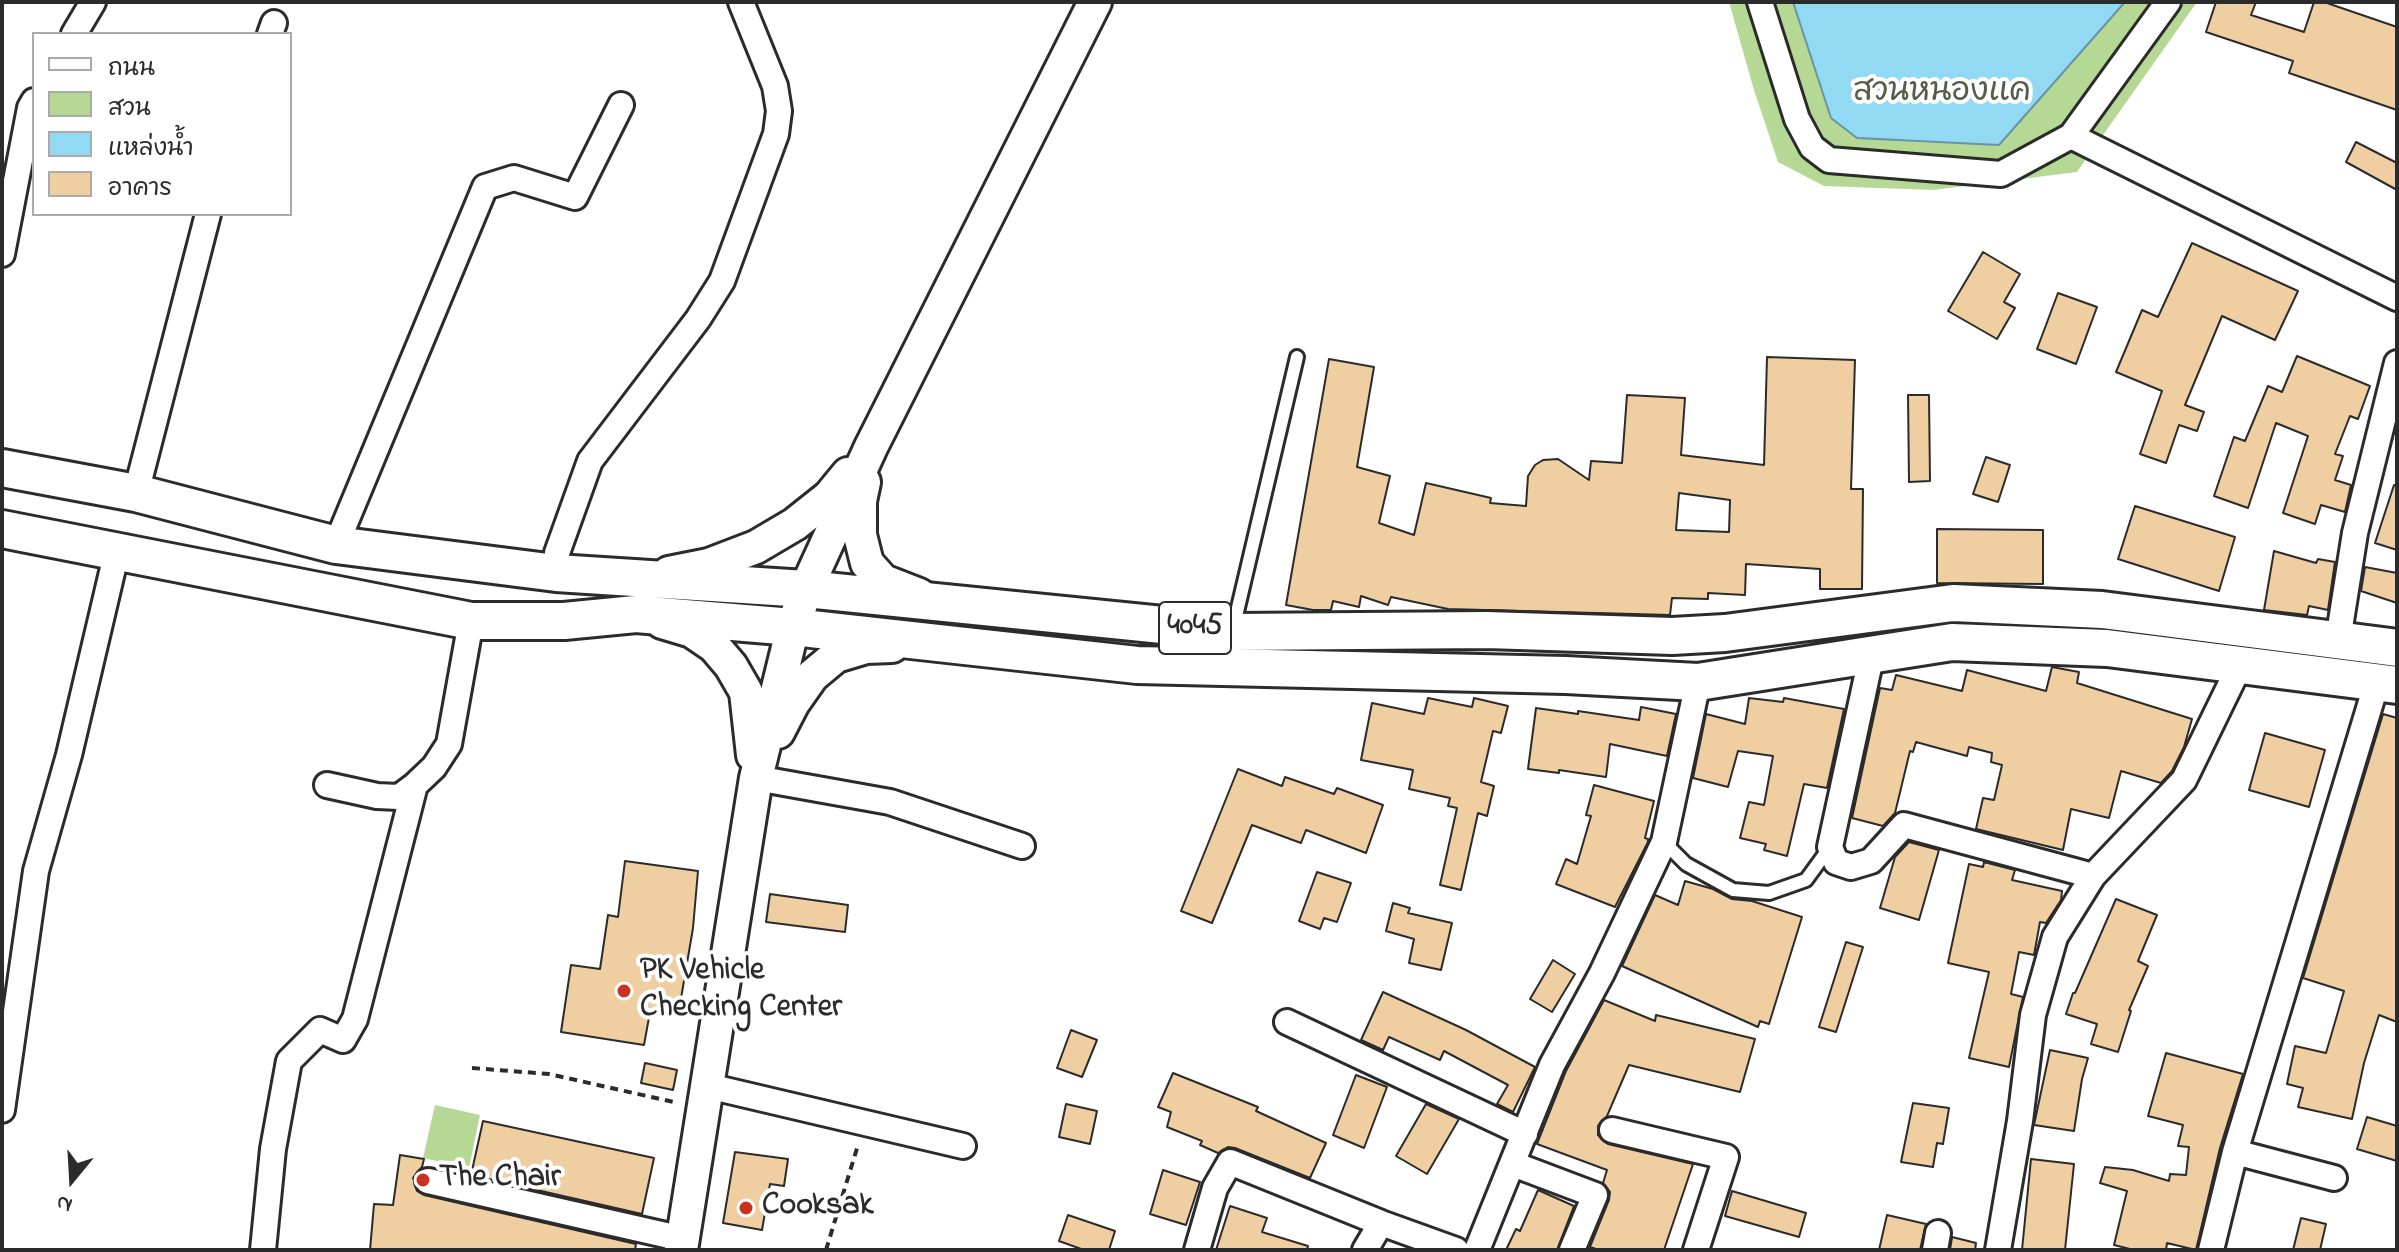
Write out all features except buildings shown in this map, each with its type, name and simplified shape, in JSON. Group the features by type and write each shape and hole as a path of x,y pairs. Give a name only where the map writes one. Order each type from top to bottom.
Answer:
{"main road":[{"name":"4045","path":"2,468 136,493 336,545 556,573 806,589 1232,632 1487,630 1672,636 1725,633 1953,603 2102,610 2397,648"},
{"name":"4045","path":"2,529 471,621 564,621 636,614 793,627 1137,665 1566,675 1698,682 1952,642 2107,648 2387,684"}],"street":[{"path":"75,32 93,2"},
{"path":"556,573 557,553 590,461 698,319 722,281 776,134 779,111 775,86 741,2"},
{"path":"428,1181 682,1244 756,778 793,627 806,589 871,447 1095,2"},
{"path":"1760,2 1797,119 1812,147 1829,160 2001,174 2071,136 2168,2"},
{"path":"2,254 32,104"},
{"path":"336,545 485,187 514,178 575,197 621,105"},
{"path":"2071,136 2397,298"},
{"path":"136,493 207,216"},
{"path":"2338,640 2355,533 2397,363"},
{"path":"638,579 709,565 756,547 795,524 829,497 871,447"},
{"path":"871,447 860,501 860,535 867,563 883,581 945,603"},
{"path":"2,1110 36,871 69,755 117,551"},
{"path":"636,614 692,631 714,646 731,666 746,692 756,778"},
{"path":"327,785 377,796 399,797 434,767 449,744 471,621"},
{"path":"756,778 793,703 812,676 836,656 866,647 967,646"},
{"path":"1872,653 1830,847 1836,862 1851,867 1871,861 1904,825 2093,876"},
{"path":"1998,1250 2020,1121 2033,1015 2055,937 2093,876 2184,780 2239,667"},
{"path":"1477,1250 1552,1065 1602,973 1664,842 1698,682"},
{"path":"2211,1250 2235,1152 2387,684"},
{"path":"756,778 890,802 1022,846"},
{"path":"263,1250 273,1149 289,1061 320,1030 343,1040 355,1019 415,785"},
{"path":"1287,1022 1525,1134"},
{"path":"705,1098 865,1123 963,1146"},
{"path":"1612,1130 1726,1157 1696,1250"},
{"path":"2235,1152 2334,1178"},
{"path":"1197,1250 1215,1188 1230,1162 1456,1250"},
{"path":"1513,1164 1595,1195 1572,1250"},
{"path":"1365,1250 1381,1223"}],"lane":[{"path":"1232,632 1297,357"},
{"path":"1664,842 1686,864 1733,890 1769,893 1806,880 1830,847"}],"path":[{"path":"472,1068 549,1074 705,1098"},
{"path":"826,1250 865,1123"}],"green space":[{"name":"สวนหนองแค","path":"1729,2 2197,2 2077,172 1933,190 1824,186 1778,162"},
{"path":"435,1105 480,1115 469,1168 423,1158"}],"water":[{"path":"1793,2 2125,2 1999,145 1857,138 1831,118"}],"place":[{"name":"PK Vehicle Checking Center","path":"624,991"},
{"name":"The Chair","path":"423,1180"},
{"name":"Cooksak","path":"746,1208"}]}
